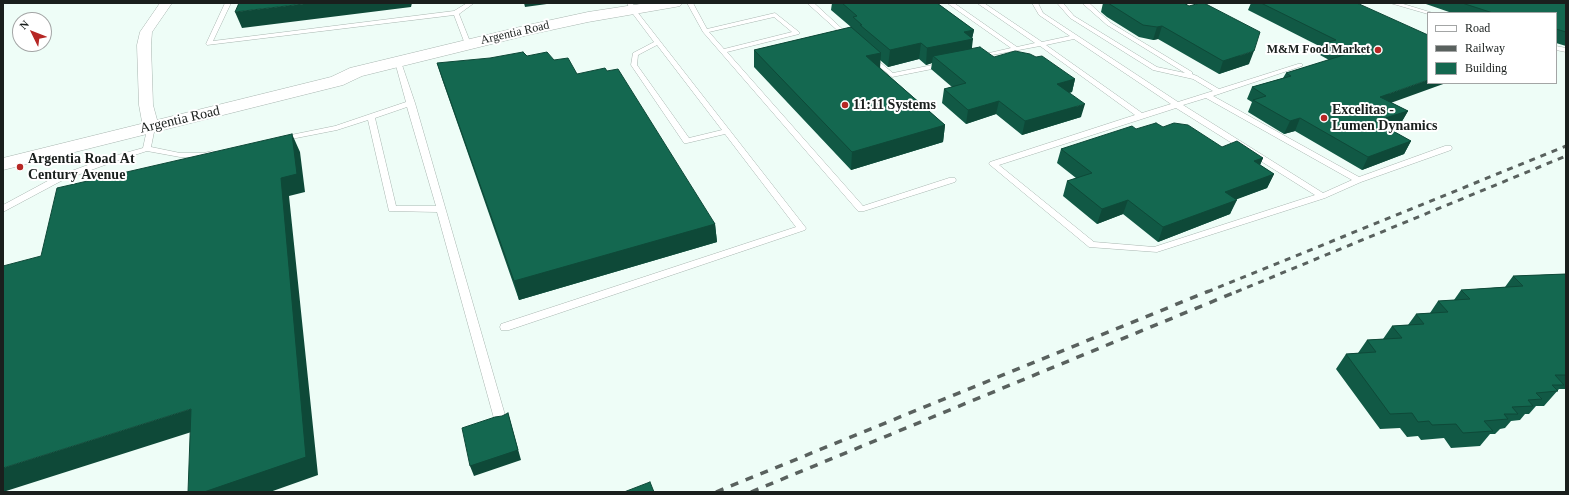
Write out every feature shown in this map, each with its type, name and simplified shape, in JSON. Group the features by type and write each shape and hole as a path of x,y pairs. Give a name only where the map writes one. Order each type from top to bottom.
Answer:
{"street":[{"path":"150,122 146,105 144,45 146,32 154,17 166,3"},
{"name":"Argentia Road","path":"3,152 150,122 337,81 356,72 631,6 675,3"},
{"name":"Argentia Road","path":"3,164 150,122"}],"lane":[{"path":"228,3 209,44 456,13 471,3"},
{"path":"690,3 705,31 722,52 861,209 952,180"},
{"path":"810,3 857,44"},
{"path":"950,3 1016,49"},
{"path":"980,3 1041,44 1141,116"},
{"path":"1035,3 1041,14 1075,37 1177,105 1322,196"},
{"path":"1060,3 1072,17 1155,69 1195,77"},
{"path":"1085,3 1109,24 1218,91"},
{"path":"1393,3 1427,12"},
{"path":"505,327 802,228 631,6"},
{"path":"456,13 468,44"},
{"path":"705,31 775,15 797,33 722,52"},
{"path":"969,59 1075,37"},
{"path":"658,42 635,54 634,65 687,141 727,131"},
{"path":"863,50 892,75 946,64"},
{"path":"398,62 411,103 501,422"},
{"path":"1300,64 993,164 1092,245 1154,250 1322,196 1358,180 1448,148"},
{"path":"1206,95 1358,180"},
{"path":"271,142 337,128 411,103"},
{"path":"371,117 392,209 441,209"},
{"path":"147,149 150,122"},
{"path":"3,209 58,179 147,149 180,154 204,155 219,152"}],"building":[{"path":"239,3 312,3 235,12"},
{"path":"842,3 937,3 974,30 964,32 973,39 927,48 921,43 890,50 860,25 862,25 853,17 857,16"},
{"path":"1108,3 1184,3 1189,6 1204,3 1260,32 1254,51 1223,61 1162,26 1157,27 1143,25"},
{"path":"1261,3 1357,3 1427,35 1427,80 1380,97 1408,111 1375,121 1411,141 1368,157 1300,118 1290,121 1253,100 1266,96 1252,87 1291,76 1286,73 1347,54 1325,43 1336,40"},
{"path":"1462,3 1566,3 1566,32 1557,29 1557,12 1490,12"},
{"name":"11:11 Systems","path":"851,27 881,53 866,56 945,125 852,152 754,50"},
{"path":"980,47 994,57 1015,51 1030,54 1036,57 1042,56 1075,79 1057,84 1085,104 1025,121 999,101 968,110 944,89 966,83 933,56"},
{"path":"523,52 527,56 547,52 554,60 568,58 577,74 605,68 607,71 618,69 715,224 514,281 437,63 490,58"},
{"path":"1156,123 1163,127 1174,123 1188,125 1222,147 1237,141 1263,158 1254,161 1274,174 1225,192 1237,200 1163,227 1128,200 1102,209 1067,181 1092,173 1061,149 1132,126 1136,129"},
{"path":"292,134 297,174 281,178 306,457 204,492 188,492 191,409 3,468 3,266 41,256 57,188"},
{"path":"1566,274 1566,375 1555,375 1564,385 1552,385 1558,391 1536,393 1542,399 1528,400 1533,406 1512,407 1518,414 1504,414 1508,419 1484,421 1493,431 1463,433 1456,424 1432,425 1429,421 1418,422 1412,413 1390,414 1346,354 1376,352 1367,340 1402,338 1392,326 1424,324 1416,314 1448,312 1438,301 1470,299 1461,290 1523,286 1513,276"},
{"path":"508,413 518,450 470,466 462,428"},
{"path":"650,482 654,492 624,492"}],"railway":[{"path":"1207,292 1566,146"},
{"path":"1236,292 1566,156"},
{"path":"716,492 1209,291"},
{"path":"751,492 1238,291"}],"place":[{"name":"M&M Food Market","path":"1378,50"},
{"name":"11:11 Systems","path":"845,105"},
{"name":"Excelitas - Lumen Dynamics","path":"1324,118"},
{"name":"Argentia Road At Century Avenue","path":"20,167"}]}
